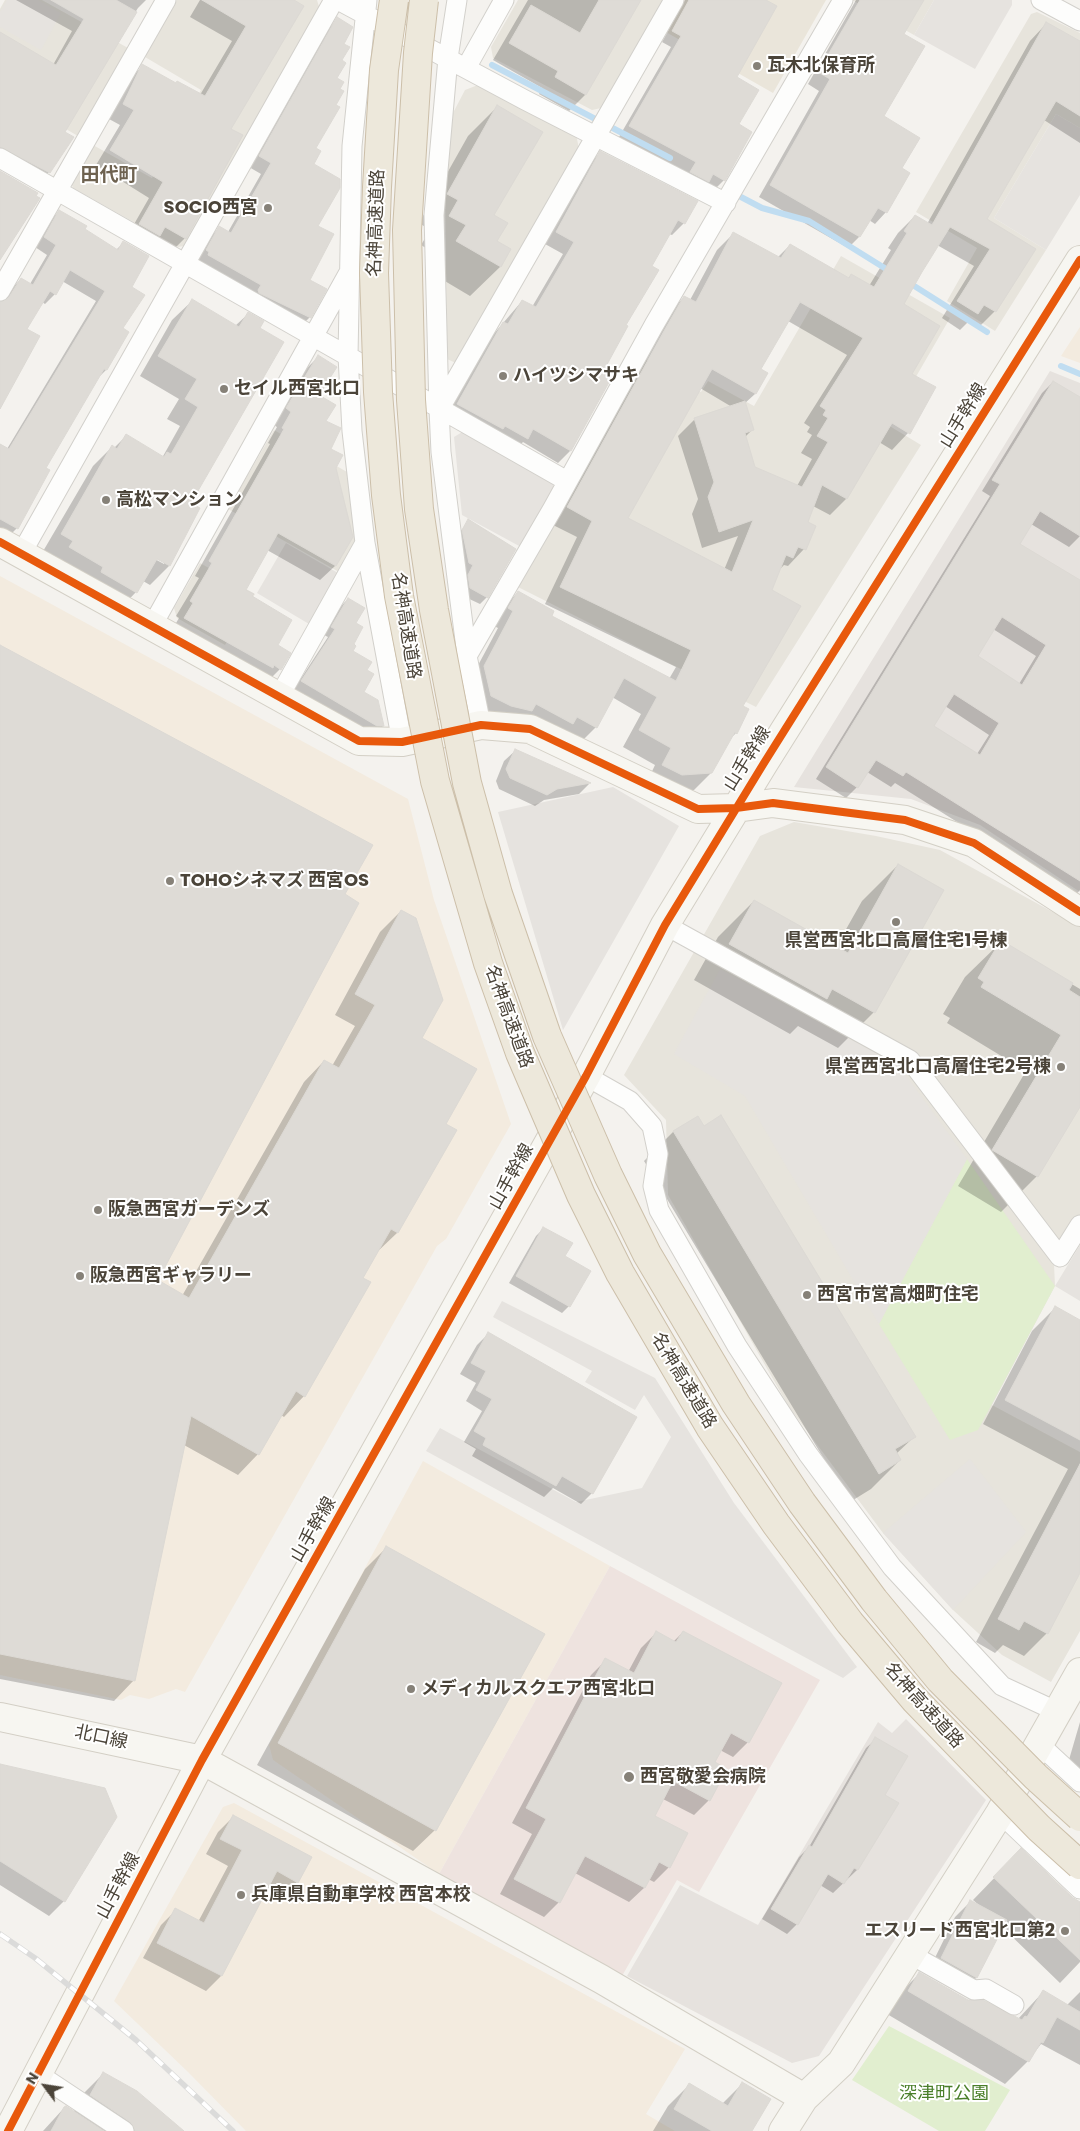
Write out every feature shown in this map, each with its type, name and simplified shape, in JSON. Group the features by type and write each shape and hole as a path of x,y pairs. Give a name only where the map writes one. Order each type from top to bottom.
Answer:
{"highway":[{"name":"名神高速道路","path":"394,0 384,70 374,273 378,392 386,495 399,596 435,782 488,963 520,1052 581,1195 620,1273 710,1427 776,1524 850,1623 915,1700 1039,1828 1080,1865"},
{"name":"名神高速道路","path":"424,0 418,53 407,230 411,400 419,508 434,610 467,783 498,894 547,1036 608,1175 647,1254 736,1404 802,1503 874,1600 940,1680 1036,1777 1080,1817"}],"street":[{"path":"0,291 166,0"},
{"path":"334,0 186,264 11,548 359,741 402,742 481,724 530,729 698,809 736,808 773,804 905,820 974,843 1080,912"},
{"path":"338,0 366,7 466,68 601,128 726,203"},
{"path":"457,0 448,58 434,215 439,409 441,452 467,656 481,724"},
{"path":"466,68 504,0"},
{"path":"439,409 674,0"},
{"path":"467,656 654,325 843,0"},
{"path":"1041,0 1080,21"},
{"path":"366,7 352,146 348,356 352,431 365,543 402,742"},
{"path":"0,158 567,481"},
{"name":"山手幹線","path":"8,2131 202,1760 586,1076 665,924 1080,260"},
{"path":"152,626 350,271"},
{"path":"279,697 365,543"},
{"path":"665,924 910,1060 1060,1257 1080,1225"},
{"path":"586,1076 630,1101 652,1126 658,1154 653,1186 659,1210 736,1346 808,1454 892,1567 1002,1686 1058,1712"},
{"path":"783,2131 804,2098 841,2063 1000,1813 1080,1672"},
{"name":"北口線","path":"0,1717 202,1760 601,1980 804,2098"},
{"path":"1039,1744 1080,1782"},
{"path":"1000,1813 1080,1889"},
{"path":"910,1954 974,1990 986,1989 1014,2006"},
{"path":"38,2074 124,2131"}],"shaded area":[{"path":"5,0 42,0 128,48 78,136 0,91 0,9"},
{"path":"7,0 38,0 61,13 41,50 0,27 0,12"},
{"path":"177,0 317,0 320,10 189,245 178,247 73,188 71,182 93,145 152,178 201,90 145,57"},
{"path":"518,0 663,0 601,108 592,110 493,58 491,47"},
{"name":"瓦木北保育所","path":"682,0 826,0 773,93 664,31"},
{"path":"852,0 934,0 914,35"},
{"path":"934,0 1012,0 1012,5 975,69 914,35"},
{"path":"1037,12 1080,33 1080,128 1056,114 994,218 1046,250 995,331 947,301 977,248 916,212 1031,14"},
{"path":"478,85 576,134 579,149 456,363 447,359 445,175 453,113 465,90"},
{"path":"1056,114 1080,128 1080,195 1046,250 994,218"},
{"path":"841,256 950,318 888,425 921,445 756,707 518,587 645,359 701,392 708,381 754,406"},
{"path":"1080,327 1080,363 1061,356"},
{"path":"1050,371 1080,383 1080,892 980,825 911,799 794,787"},
{"path":"274,430 347,472 358,539 339,572 228,509"},
{"path":"464,431 554,480 553,489 521,547 462,515 454,437"},
{"path":"286,543 338,573 309,624 257,593"},
{"path":"200,563 255,594 225,645 177,618 174,608"},
{"name":"阪急西宮ガーデンズ","path":"0,576 408,799 434,900 511,1124 446,1239 437,1246 185,1692 176,1689 149,1699 130,1695 121,1700 0,1675"},
{"path":"613,787 679,826 563,1030 498,812"},
{"path":"794,822 876,836 940,850 1080,927 1080,1220 1054,1264 1055,1286 992,1405 1080,1452 1080,1631 1051,1682 1002,1655 953,1610 883,1533 789,1407 668,1195 666,1120 624,1075 760,836"},
{"path":"720,969 899,1066 967,1159 879,1324 745,1096 674,1054"},
{"path":"1080,1245 1080,1301 1055,1286"},
{"path":"502,1301 655,1378 734,1503 857,1667 843,1678 426,1451 440,1428 576,1502 642,1488 671,1437 644,1395 635,1410 585,1382 592,1371 493,1317"},
{"path":"970,1459 1026,1532 953,1610 883,1533"},
{"path":"423,1461 610,1566 439,1874 273,1760 269,1745"},
{"name":"西宮敬愛会病院","path":"610,1566 820,1680 699,1892 677,1880 622,1976 439,1874"},
{"path":"906,1719 986,1800 819,2056 792,2063 627,1976 680,1885 758,1925 878,1722 892,1733"},
{"path":"234,1803 685,2049 646,2114 675,2131 246,2131 114,2001 223,1807"}],"green space":[{"path":"967,1159 1055,1286 978,1430 950,1440 879,1324"},
{"name":"深津町公園","path":"889,2026 1010,2090 985,2131 939,2131 852,2080"}],"building":[{"path":"51,0 116,0 137,12 65,132 74,137 50,173 0,147 0,32 56,65 84,19"},
{"path":"202,0 294,0 304,6 231,129 243,135 186,239 165,227 160,236 139,224 163,182 110,150 134,110 123,104 142,64 176,83 177,81 205,96 246,26"},
{"path":"599,0 641,0 586,95 555,77 558,71 509,43 531,5 580,33"},
{"path":"689,0 766,0 777,6 737,77 759,90 739,124 752,132 725,181 713,174 709,182 690,172 696,162 629,126 681,36 672,31"},
{"path":"860,0 924,0 904,34 925,46 884,116 920,138 902,168 910,173 887,213 878,208 860,237 770,185 830,79 818,72"},
{"path":"337,17 353,27 344,44 350,47 342,60 346,63 337,78 344,82 340,89 344,91 336,105 340,107 316,148 321,151 314,164 340,179 340,188 318,226 334,234 310,280 327,289 311,318 259,293 258,290 261,285 208,255 209,252 206,250 219,226 231,233 271,163 259,156"},
{"path":"1046,22 1080,41 1080,116 1056,101 987,219 1036,249 996,312 984,305 978,314 957,301 990,249 950,227 922,272 904,304 940,326 912,374 936,387 910,434 892,423 847,499 822,485 808,522 816,526 806,550 798,547 793,558 786,555 772,590 801,606 743,706 749,709 737,734 735,732 712,773 682,775 662,765 671,748 639,730 657,697 624,678 597,728 577,717 573,724 536,704 532,711 511,706 491,696 484,666 513,611 508,608 518,591 554,611 552,616 676,681 691,650 560,587 592,521 567,507 684,296 696,302 733,232 781,258 790,244 849,278 851,274 874,287 907,233 904,231 915,215 932,225","holes":["800,302 863,338 820,406 826,410 823,415 828,418 817,436 828,442 802,487 755,467 745,433 754,430 745,401 694,418 714,482 708,497 719,532 753,520 732,572 628,518 712,369 756,394 768,373 761,369"]},
{"path":"497,105 543,132 494,215 508,223 497,241 511,249 501,267 456,241 466,225 449,216 458,200 447,194"},
{"path":"600,151 698,201 685,224 678,220 652,266 659,270 626,325 628,326 604,370 613,375 571,451 533,429 528,439 505,426 503,429 457,404 503,322 508,324 522,300 536,307 574,242 556,232"},
{"path":"0,171 38,193 36,196 40,198 0,260"},
{"path":"59,210 87,226 85,229 118,250 123,241 149,256 132,287 145,295 123,328 129,332 107,370 104,369 46,468 50,470 18,529 0,519 0,444 9,449 105,291 70,270 56,295 50,291 27,329 40,336 0,409 0,302 9,297 21,278 33,285 56,245 44,237"},
{"path":"192,299 239,327 248,312 264,321 260,328 284,342 191,503 200,508 170,566 157,559 137,593 101,572 103,567 69,547 73,541 61,534 112,445 117,449 126,434 164,457 167,452 171,454 198,407 185,399 197,379 158,356"},
{"path":"318,355 337,367 319,395 336,405 326,421 341,428 331,449 343,455 336,468 353,537 336,566 278,533 246,590 254,594 252,596 292,620 278,645 291,653 281,670 274,665 273,668 184,618 193,603 190,601 212,563 209,561 284,429 282,428 291,412 286,408"},
{"path":"1053,381 1080,397 1080,536 1040,511 1020,544 1080,580 1080,881 906,772 903,776 876,760 858,788 826,767 1000,484 992,480","holes":["1002,617 1046,645 1022,685 978,656","954,694 999,723 980,755 934,726"]},
{"path":"468,519 516,549 488,598 470,588 468,575 473,565 469,563 462,530"},
{"path":"348,598 365,608 356,623 363,627 354,644 356,646 353,651 372,662 367,670 374,674 364,692 378,700 384,726 377,726 301,681 335,629 331,627"},
{"name":"阪急西宮ガーデンズ","path":"0,645 373,845 345,894 359,903 158,1280 189,1298 324,1060 339,1068 375,1005 355,994 401,910 416,918 443,1000 422,1038 477,1069 446,1124 457,1130 398,1233 391,1229 363,1278 371,1282 305,1397 296,1391 259,1455 191,1416 135,1681 0,1654"},
{"path":"515,749 591,783 557,789 547,795 510,778 506,769"},
{"name":"県営西宮北口高層住宅1号棟","path":"898,864 944,890 875,1013 832,989 827,999 729,944 754,900 848,953"},
{"name":"県営西宮北口高層住宅2号棟","path":"1001,940 1073,983 1069,990 1080,997 1080,1107 1038,1177 992,1150 1061,1035 981,987 984,982 978,978"},
{"name":"西宮市営高畑町住宅","path":"721,1115 916,1437 895,1449 901,1460 879,1474 673,1131 698,1116 704,1126"},
{"path":"543,1227 573,1243 565,1256 591,1271 570,1307 516,1276"},
{"path":"1055,1306 1080,1320 1080,1440 1005,1400"},
{"path":"488,1332 637,1417 593,1494 562,1476 556,1486 483,1445 486,1438 474,1431 492,1399 476,1390 486,1371 471,1363"},
{"path":"1080,1464 1080,1573 1048,1634 1024,1621 1019,1630 998,1619"},
{"name":"メディカルスクエア西宮北口","path":"386,1546 545,1634 436,1831 278,1743"},
{"path":"656,1631 676,1642 683,1631 782,1683 749,1743 731,1733 715,1762 727,1769 710,1801 673,1781 655,1816 688,1833 670,1868 659,1862 645,1888 585,1856 560,1903 514,1879 546,1819 526,1808 605,1658 634,1673"},
{"path":"875,1737 908,1756 885,1795 899,1803 858,1870 854,1868 844,1884 828,1874 798,1925 771,1909 809,1845 812,1847"},
{"path":"0,1764 105,1788 117,1817 65,1902 0,1861"},
{"name":"兵庫県自動車学校 西宮本校","path":"233,1815 312,1857 298,1883 277,1871 222,1976 157,1943 175,1908 204,1923 242,1850 220,1839"},
{"name":"エスリード西宮北口第2","path":"1021,1848 1072,1897 1080,1902 1080,1960 993,1877"},
{"path":"970,1900 1007,1920 977,1978 941,1958"},
{"path":"919,1972 968,2000 983,2000 1022,2020 1025,2016 1027,2017 1043,1990 1080,2012 1080,2030 1057,2017 1043,2043 1041,2042 1029,2062 908,1991"},
{"path":"103,2072 137,2091 184,2131 135,2131 130,2122 90,2095"},
{"path":"742,2082 771,2099 752,2131 712,2131 674,2109 689,2083 728,2106"},
{"path":"66,2106 104,2131 51,2131"}],"waterway":[{"path":"492,65 670,158"},
{"path":"741,197 762,208 809,221 891,272"},
{"path":"908,282 987,332"},
{"path":"1061,366 1080,374"}],"railway":[{"path":"0,1934 35,1958 136,2040 233,2131"}],"cycle path":[{"path":"8,2131 202,1760 586,1076 665,925 764,763 1080,260"},
{"path":"0,542 359,741 402,742 481,725 530,729 698,809 736,808 773,803 905,820 974,843 1080,912"}],"place":[{"name":"瓦木北保育所","path":"757,66"},
{"name":"SOCIO西宮","path":"268,208"},
{"name":"ハイツシマサキ","path":"503,376"},
{"name":"セイル西宮北口","path":"224,389"},
{"name":"高松マンション","path":"106,500"},
{"name":"TOHOシネマズ 西宮OS","path":"170,881"},
{"name":"県営西宮北口高層住宅1号棟","path":"896,922"},
{"name":"県営西宮北口高層住宅2号棟","path":"1061,1067"},
{"name":"阪急西宮ガーデンズ","path":"98,1210"},
{"name":"阪急西宮ギャラリー","path":"80,1276"},
{"name":"西宮市営高畑町住宅","path":"807,1295"},
{"name":"メディカルスクエア西宮北口","path":"411,1689"},
{"name":"西宮敬愛会病院","path":"629,1777"},
{"name":"兵庫県自動車学校 西宮本校","path":"241,1895"},
{"name":"エスリード西宮北口第2","path":"1065,1931"}],"district":[{"name":"田代町","path":"109,176"}]}
